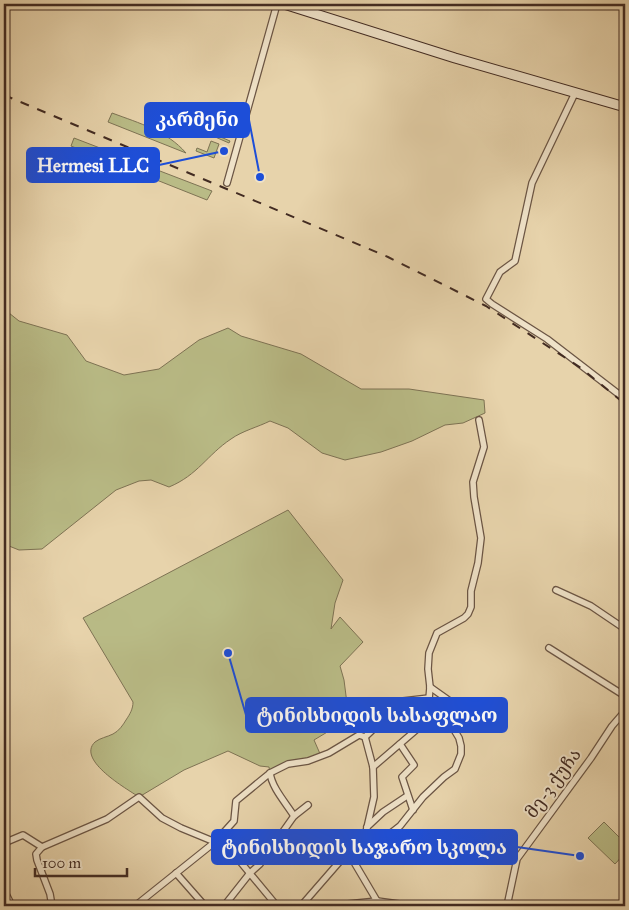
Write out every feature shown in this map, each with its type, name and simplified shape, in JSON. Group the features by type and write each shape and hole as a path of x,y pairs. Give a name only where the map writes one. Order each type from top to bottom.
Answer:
{"main road":[{"path":"284,4 440,53 625,107"}],"street":[{"path":"227,183 277,4"},
{"path":"576,93 532,183 515,261 500,272 486,298 492,304 547,339 625,399"},
{"path":"373,767 423,724 428,710 430,687 429,653 436,632 464,618 471,607 471,591 478,563 481,538 473,482 484,447 479,420"},
{"path":"556,590 591,606 625,630"},
{"path":"549,648 625,696"},
{"path":"360,842 391,833 400,826 444,777 455,769 461,754 459,738 447,718 454,704 430,687"},
{"path":"365,737 403,701 429,698"},
{"name":"მე-3 ქუჩა","path":"507,906 517,859 591,758 612,726 625,711"},
{"path":"135,906 215,842 234,822 236,801 270,772 288,764 308,761 329,753 359,735 365,737"},
{"path":"301,906 348,852 360,842 366,832 374,797 373,767 365,737"},
{"path":"400,744 414,765 402,777 413,810"},
{"path":"270,772 276,788 294,816"},
{"path":"367,826 383,812 407,796"},
{"path":"52,906 50,894 36,854 42,847 107,819 139,797 162,818 215,842 233,854 277,906"},
{"path":"224,906 260,864 294,816 308,805"},
{"path":"4,842 24,835 42,847"},
{"path":"348,852 377,901"},
{"path":"176,873 205,906"},
{"path":"4,890 12,906"},
{"path":"328,906 377,901 414,906"}],"green space":[{"path":"112,113 161,133 186,153 108,122"},
{"path":"181,120 230,141 229,143 181,122"},
{"path":"74,138 212,191 207,200 71,146"},
{"path":"211,141 219,144 214,158 196,151 197,148 207,152"},
{"path":"4,309 19,321 67,335 86,361 124,375 159,369 199,340 228,328 241,336 301,354 361,389 409,389 484,400 485,413 463,423 445,425 412,441 381,452 345,460 322,453 288,428 270,421 231,439 188,477 179,482 169,487 151,480 139,481 116,490 42,549 19,550 4,544"},
{"path":"288,510 343,580 335,603 331,629 340,617 363,642 340,666 344,680 349,719 314,740 321,756 270,773 269,767 260,766 228,751 184,770 139,797 105,773 92,757 91,749 95,742 119,730 130,714 133,702 83,618"},
{"path":"604,822 625,843 625,853 615,864 588,838"}],"railway":[{"path":"4,95 388,257 486,306 581,368 625,404"}],"place":[{"name":"Hermesi LLC","path":"224,151"},
{"name":"კარმენი","path":"260,177"},
{"name":"ტინისხიდის სასაფლაო","path":"228,653"},
{"name":"ტინისხიდის საჯარო სკოლა","path":"580,856"}]}
